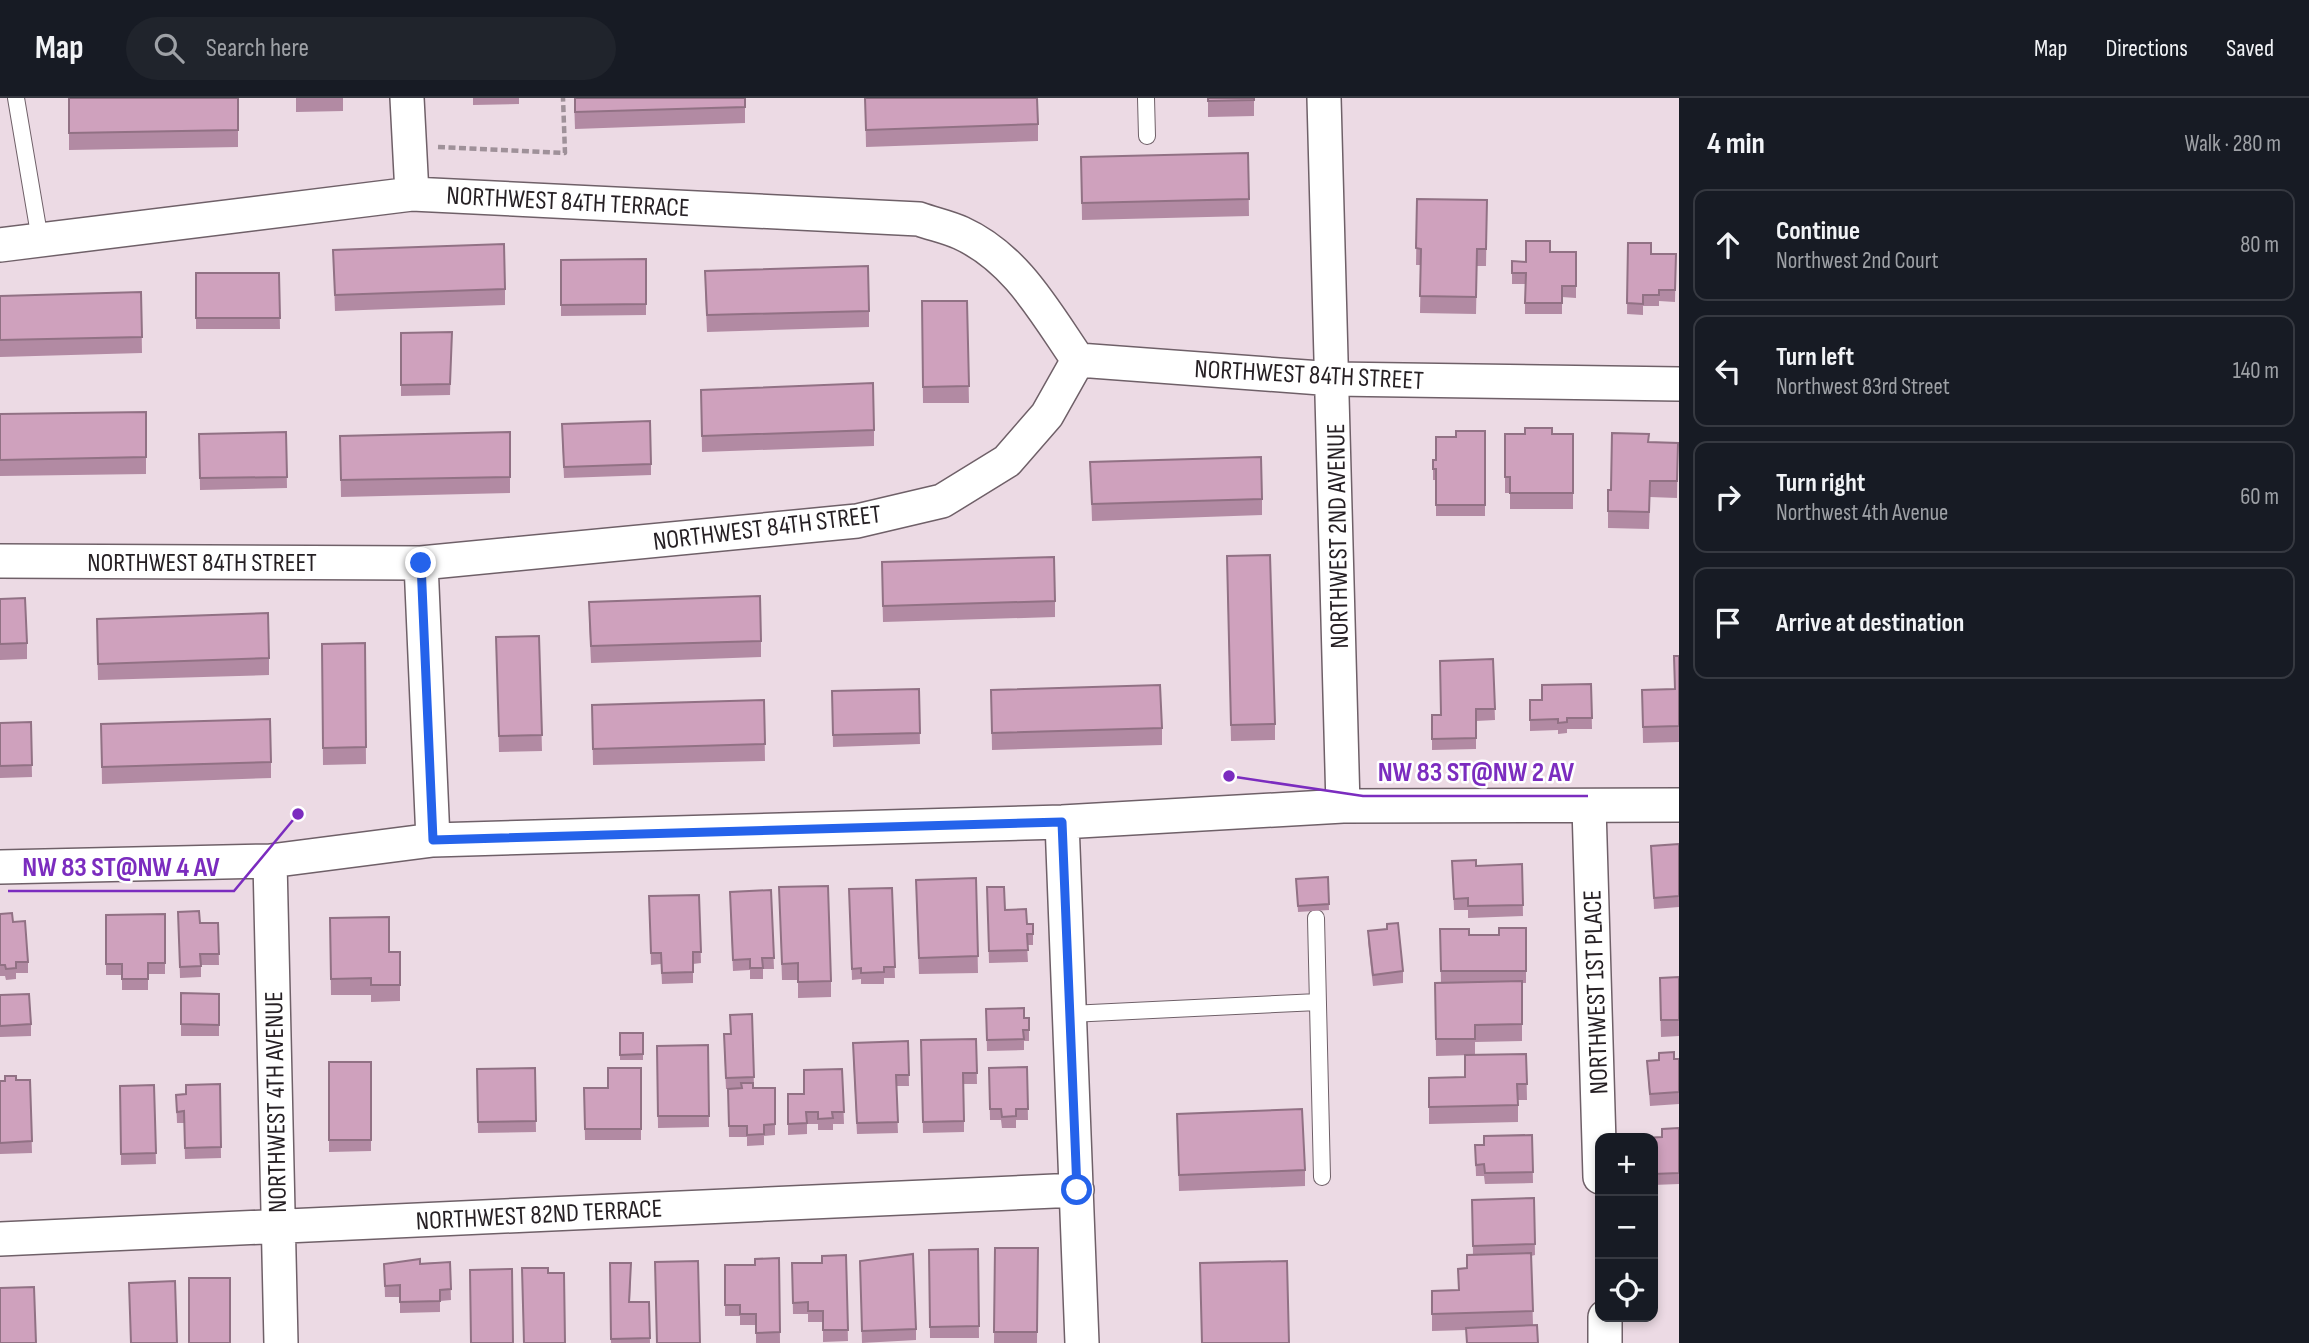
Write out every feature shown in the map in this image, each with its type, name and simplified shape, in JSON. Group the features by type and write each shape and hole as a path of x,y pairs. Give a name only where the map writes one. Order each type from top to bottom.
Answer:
{"street":[{"path":"407,98 412,194"},
{"name":"NORTHWEST 2ND AVENUE","path":"1324,98 1334,379 1343,806"},
{"name":"NORTHWEST 84TH TERRACE","path":"0,245 412,194 919,219 960,232 992,251 1021,277 1078,360"},
{"name":"NORTHWEST 84TH STREET","path":"0,561 421,563 857,521 942,501 1007,461 1047,415 1078,360 1334,379 1679,384"},
{"path":"421,563 433,840"},
{"path":"0,867 270,861 433,840 1062,822 1343,806 1679,805"},
{"name":"NORTHWEST 1ST PLACE","path":"1589,807 1599,1133"},
{"path":"1062,822 1082,1343"},
{"name":"NORTHWEST 4TH AVENUE","path":"270,861 281,1343"},
{"name":"NORTHWEST 82ND TERRACE","path":"0,1239 1077,1190"},
{"path":"1605,1322 1605,1343"}],"lane":[{"path":"16,98 40,240"},
{"path":"1146,98 1147,136"},
{"path":"1317,918 1322,1177"},
{"path":"1070,1013 1318,1002"}],"path":[{"path":"410,145 565,153 563,98"}],"building":[{"path":"69,98 238,98 238,130 69,133"},
{"path":"575,98 745,98 745,107 575,112"},
{"path":"865,98 1037,98 1038,124 866,130"},
{"path":"1208,98 1254,98 1254,100 1208,101"},
{"path":"1248,153 1249,199 1082,203 1081,157"},
{"path":"1417,199 1487,200 1486,249 1477,249 1476,297 1420,296 1421,249 1416,248"},
{"path":"1526,241 1550,241 1550,252 1576,252 1576,286 1562,286 1562,303 1525,303 1526,273 1512,273 1512,261 1526,262"},
{"path":"1628,243 1651,243 1651,254 1676,254 1675,290 1659,290 1659,295 1643,295 1643,304 1627,303"},
{"path":"504,244 505,289 335,295 333,250"},
{"path":"646,259 646,304 561,305 561,260"},
{"path":"868,266 869,311 707,315 705,271"},
{"path":"196,273 279,273 280,318 196,318"},
{"path":"141,292 142,337 0,340 0,296"},
{"path":"922,301 967,301 969,386 923,387"},
{"path":"452,332 450,384 401,385 401,333"},
{"path":"873,383 874,430 702,436 701,390"},
{"path":"146,412 146,457 0,460 0,414"},
{"path":"650,421 651,464 564,467 562,424"},
{"path":"1525,428 1552,428 1552,434 1573,434 1573,493 1510,493 1510,477 1505,477 1505,434 1525,434"},
{"path":"1456,431 1485,431 1485,505 1436,505 1436,469 1433,469 1433,460 1436,460 1436,437 1456,437"},
{"path":"286,432 287,477 200,478 199,434"},
{"path":"510,432 510,477 341,480 340,436"},
{"path":"1612,433 1649,434 1648,442 1678,443 1677,481 1650,481 1649,512 1608,511"},
{"path":"1261,457 1262,499 1092,504 1090,462"},
{"path":"1270,555 1275,724 1231,725 1227,556"},
{"path":"1054,557 1055,601 883,606 882,562"},
{"path":"760,596 761,641 591,646 589,602"},
{"path":"25,598 27,643 0,644 0,599"},
{"path":"268,613 269,658 98,664 97,619"},
{"path":"539,636 542,735 499,736 496,637"},
{"path":"365,643 366,747 323,748 322,644"},
{"path":"1674,656 1679,656 1679,726 1643,727 1642,690 1675,689"},
{"path":"1493,659 1495,709 1476,709 1476,738 1432,739 1432,715 1441,715 1440,661"},
{"path":"1591,684 1592,718 1567,718 1567,722 1558,723 1558,719 1530,720 1530,700 1542,700 1542,685"},
{"path":"1160,685 1162,728 992,733 991,690"},
{"path":"919,689 920,733 833,735 832,691"},
{"path":"764,700 765,744 593,749 592,705"},
{"path":"270,719 271,762 102,767 101,724"},
{"path":"31,722 32,765 0,766 0,723"},
{"path":"1679,844 1679,896 1654,898 1651,846"},
{"path":"1476,860 1476,866 1522,864 1523,905 1468,906 1468,898 1454,899 1452,861"},
{"path":"1328,877 1329,904 1298,906 1296,879"},
{"path":"976,878 978,956 919,958 916,880"},
{"path":"828,886 831,981 798,982 798,963 782,964 779,887"},
{"path":"987,887 1004,887 1005,910 1026,909 1027,924 1033,924 1033,934 1027,934 1028,950 989,951"},
{"path":"892,888 895,967 884,967 884,972 861,973 861,968 852,969 849,889"},
{"path":"771,890 774,958 762,958 763,968 750,968 750,959 733,960 730,892"},
{"path":"699,895 701,952 693,952 693,972 662,973 661,953 651,953 649,896"},
{"path":"199,911 200,923 218,923 219,954 200,954 201,966 180,967 178,912"},
{"path":"12,913 13,922 25,921 28,962 16,962 16,968 6,969 5,965 0,965 0,914"},
{"path":"165,914 165,963 148,963 148,979 122,979 122,964 106,964 106,915"},
{"path":"389,917 389,952 400,952 400,985 371,985 371,978 331,979 330,918"},
{"path":"1398,923 1403,971 1373,975 1368,931 1387,929 1387,924"},
{"path":"1499,928 1526,928 1526,971 1441,971 1440,929 1469,929 1469,935 1499,935"},
{"path":"1679,977 1679,1020 1661,1020 1660,978"},
{"path":"1522,981 1522,1024 1475,1025 1475,1039 1436,1039 1435,983"},
{"path":"181,993 219,994 219,1025 181,1024"},
{"path":"29,994 31,1024 0,1026 0,995"},
{"path":"1024,1008 1024,1018 1029,1018 1029,1030 1023,1030 1024,1039 987,1040 986,1009"},
{"path":"752,1014 754,1077 726,1078 724,1034 731,1034 730,1015"},
{"path":"620,1033 643,1033 643,1054 620,1055"},
{"path":"976,1039 977,1073 963,1073 964,1121 923,1122 921,1040"},
{"path":"908,1041 909,1075 896,1075 898,1122 857,1123 853,1043"},
{"path":"708,1045 709,1116 658,1116 657,1046"},
{"path":"1674,1052 1674,1059 1679,1059 1679,1092 1650,1094 1647,1061 1659,1060 1659,1053"},
{"path":"1526,1054 1527,1084 1517,1084 1518,1105 1429,1107 1429,1078 1465,1077 1465,1055"},
{"path":"329,1062 371,1062 371,1140 329,1140"},
{"path":"1027,1067 1028,1109 1016,1109 1016,1116 1002,1117 1001,1109 990,1109 989,1068"},
{"path":"535,1068 536,1121 478,1122 477,1069"},
{"path":"608,1068 641,1068 641,1129 585,1129 584,1088 608,1088"},
{"path":"842,1069 844,1112 832,1112 833,1118 818,1119 818,1112 806,1112 807,1123 788,1124 788,1094 804,1094 804,1070"},
{"path":"5,1076 16,1076 16,1080 30,1080 32,1141 0,1143 0,1081 5,1081"},
{"path":"741,1083 753,1083 753,1088 775,1088 775,1124 764,1125 764,1134 747,1135 747,1126 729,1126 728,1089 742,1088"},
{"path":"220,1084 221,1147 185,1148 184,1111 177,1112 176,1095 186,1094 186,1085"},
{"path":"154,1085 156,1153 121,1154 120,1086"},
{"path":"1302,1109 1305,1170 1179,1175 1177,1114"},
{"path":"1679,1128 1679,1173 1658,1174 1658,1137 1662,1137 1662,1129"},
{"path":"1532,1135 1533,1172 1485,1173 1484,1164 1476,1165 1475,1145 1484,1145 1484,1136"},
{"path":"1534,1198 1535,1244 1473,1246 1472,1200"},
{"path":"995,1248 1038,1248 1037,1332 994,1332"},
{"path":"978,1249 979,1326 930,1327 929,1250"},
{"path":"1531,1253 1533,1311 1432,1314 1432,1291 1459,1290 1458,1269 1467,1268 1467,1255"},
{"path":"913,1254 916,1329 862,1331 860,1261"},
{"path":"846,1255 848,1330 823,1330 823,1311 808,1311 808,1302 793,1303 792,1263 822,1263 822,1256"},
{"path":"779,1258 780,1332 756,1333 756,1314 740,1314 740,1305 725,1305 725,1265 755,1265 755,1259"},
{"path":"420,1259 420,1264 450,1262 451,1289 440,1290 440,1301 400,1302 400,1285 385,1286 384,1264"},
{"path":"698,1261 700,1343 657,1343 655,1262"},
{"path":"1287,1261 1289,1343 1202,1343 1200,1263"},
{"path":"610,1263 631,1263 629,1302 649,1302 650,1338 611,1339"},
{"path":"522,1268 548,1268 548,1273 564,1273 565,1343 524,1343"},
{"path":"512,1269 513,1343 471,1343 470,1270"},
{"path":"189,1278 230,1278 230,1343 189,1343"},
{"path":"175,1281 177,1343 131,1343 129,1283"},
{"path":"34,1287 36,1343 0,1343 0,1288"},
{"path":"1537,1325 1538,1343 1467,1343 1466,1328"}],"place":[{"name":"NW 83 ST@NW 2 AV","path":"1229,776"},
{"name":"NW 83 ST@NW 4 AV","path":"298,814"}],"route":[{"path":"421,563 433,840 1062,822 1077,1190"}]}
